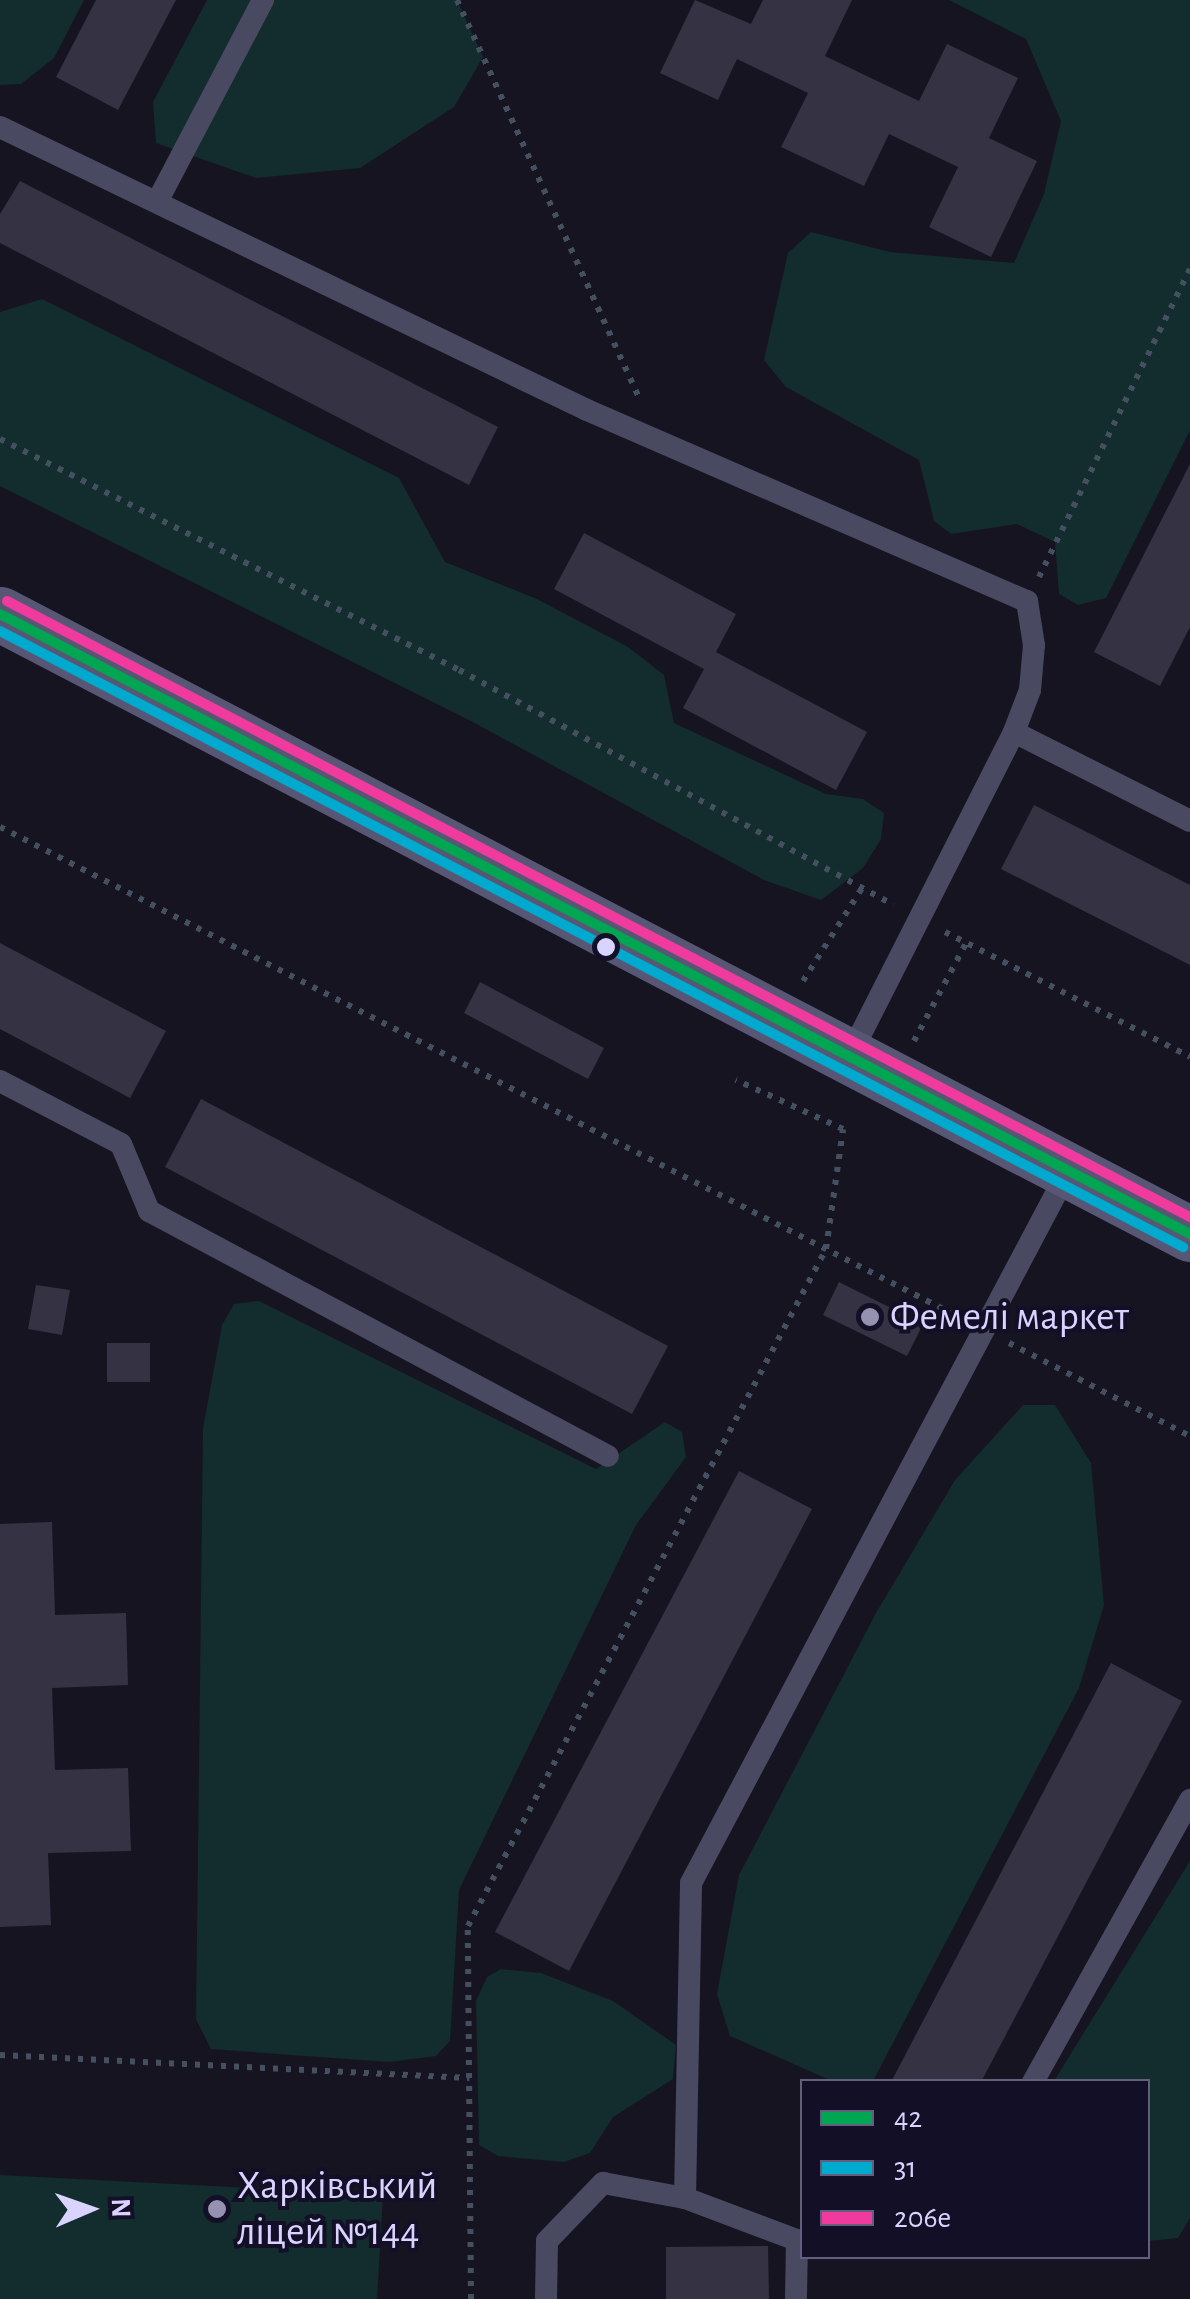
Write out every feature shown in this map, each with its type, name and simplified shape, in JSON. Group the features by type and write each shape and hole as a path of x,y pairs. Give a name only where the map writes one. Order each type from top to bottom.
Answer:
{"main road":[{"path":"0,614 1190,1234"}],"lane":[{"path":"156,202 263,0"},
{"path":"0,127 661,444 1027,600 1034,645 1030,690 1014,732 848,1057"},
{"path":"1014,732 1190,821"},
{"path":"0,1081 121,1144 149,1211 608,1456"},
{"path":"685,2198 691,1882 1068,1171"},
{"path":"1036,2079 1190,1800"},
{"path":"546,2299 547,2241 602,2183 685,2198 796,2240 796,2299"}],"path":[{"path":"457,0 661,444"},
{"path":"1027,600 1190,268"},
{"path":"0,439 459,670 862,888 1190,1058"},
{"path":"0,827 1190,1436"},
{"path":"800,986 862,888"},
{"path":"914,1042 966,942"},
{"path":"471,2299 468,1926 826,1249 843,1130 736,1080"},
{"path":"0,2055 469,2078"}],"green space":[{"path":"0,0 84,0 54,58 21,84 0,85"},
{"path":"207,0 457,0 483,57 454,107 360,168 256,178 156,143 153,102"},
{"path":"949,0 1190,0 1190,430 1106,598 1078,605 1059,594 1055,542 1017,524 951,534 934,521 919,460 786,387 764,360 788,253 811,232 890,252 1014,263 1044,194 1061,121 1026,39"},
{"path":"42,299 399,478 445,562 537,599 628,647 664,675 674,723 826,794 863,799 884,813 881,839 863,868 821,900 764,880 471,721 0,486 0,312"},
{"path":"259,1301 596,1469 665,1422 682,1432 686,1457 636,1525 459,1890 450,2041 436,2056 389,2062 211,2049 196,2019 203,1428 222,1325 234,1304"},
{"path":"1023,1405 1055,1405 1091,1463 1104,1605 1079,1688 874,2079 827,2079 730,2036 717,1994 739,1875 876,1613 955,1480"},
{"path":"1190,1861 1190,2218 1178,2238 1150,2241 1150,2079 1055,2079"},
{"path":"501,1969 541,1973 613,2001 676,2045 673,2079 613,2117 590,2153 564,2162 498,2156 479,2145 476,2001 487,1977"},
{"path":"0,2175 383,2195 377,2299 0,2299"}],"building":[{"path":"96,0 176,0 118,110 56,77"},
{"path":"695,0 751,24 763,0 852,0 825,56 919,101 947,44 1018,78 989,138 1037,161 991,257 929,227 958,167 889,134 864,186 781,147 808,93 737,59 718,100 660,73"},
{"path":"20,181 498,427 469,485 0,243 0,214"},
{"path":"1190,464 1190,627 1160,686 1094,652"},
{"path":"584,533 736,614 716,652 867,732 836,790 683,708 704,669 554,589"},
{"path":"1034,805 1190,885 1190,965 1001,869"},
{"path":"0,943 166,1031 130,1098 0,1029"},
{"path":"480,982 604,1048 588,1079 464,1013"},
{"path":"201,1099 668,1346 632,1414 165,1167"},
{"path":"839,1282 923,1324 907,1356 823,1315"},
{"path":"36,1285 70,1290 62,1335 28,1329"},
{"path":"107,1343 150,1343 150,1382 107,1382"},
{"path":"739,1471 812,1509 569,1971 495,1932"},
{"path":"52,1522 55,1615 126,1613 128,1685 52,1688 55,1770 128,1768 131,1851 48,1853 51,1925 0,1927 0,1524"},
{"path":"1111,1663 1182,1701 983,2079 893,2079"},
{"path":"768,2246 769,2299 666,2299 666,2247"}],"transit line":[{"name":"206е","path":"7,601 1190,1217"},
{"name":"42","path":"0,614 1190,1234"},
{"name":"31","path":"0,631 1183,1247"}],"place":[{"name":"Фемелі маркет","path":"870,1317"},
{"name":"Харківський ліцей №144","path":"217,2209"}]}
